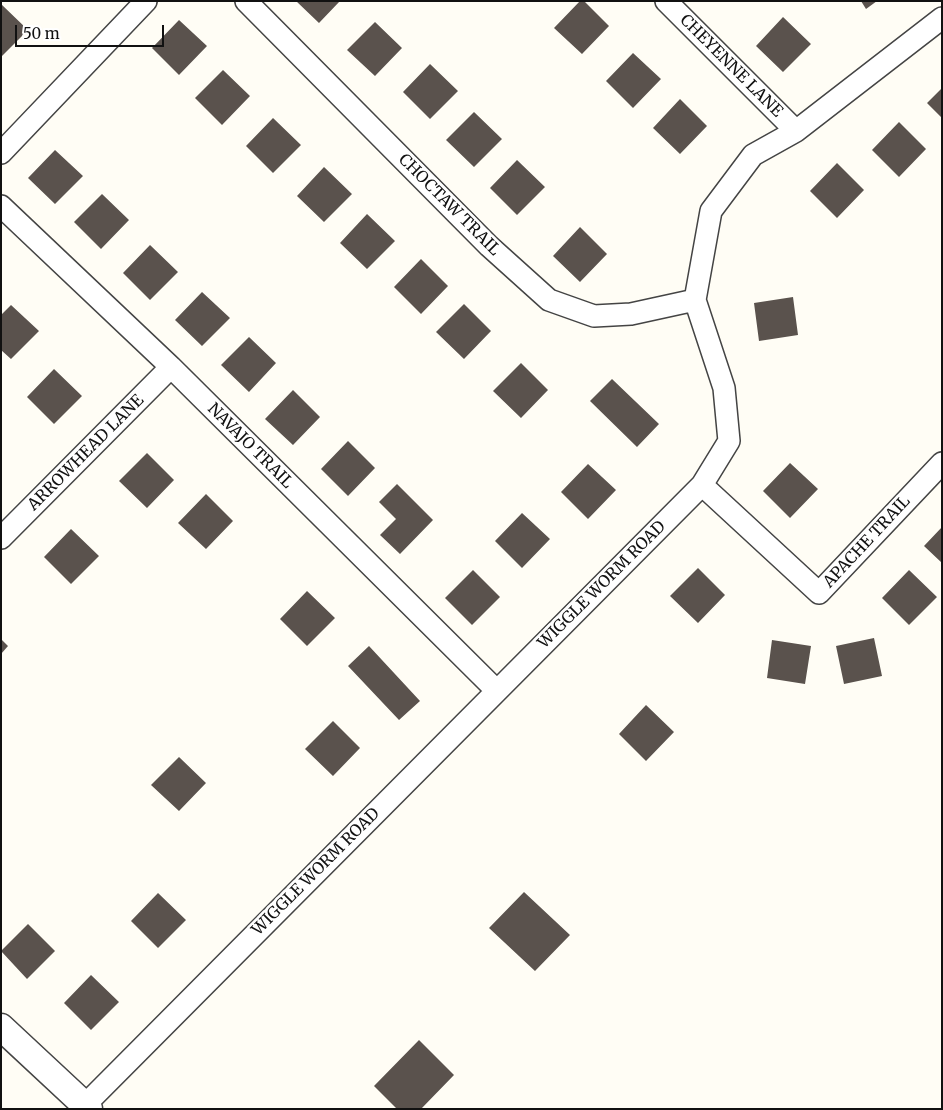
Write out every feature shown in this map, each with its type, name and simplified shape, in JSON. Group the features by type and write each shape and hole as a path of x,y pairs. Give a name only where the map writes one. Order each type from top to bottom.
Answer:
{"street":[{"path":"1,152 146,1"},
{"name":"CHOCTAW TRAIL","path":"246,1 489,246 549,300 594,316 631,314 695,300"},
{"name":"CHEYENNE LANE","path":"666,1 796,131"},
{"name":"WIGGLE WORM ROAD","path":"87,1107 496,690 702,485 729,441 724,388 695,300 711,211 753,155 796,131 942,18"},
{"name":"NAVAJO TRAIL","path":"1,206 171,367 496,690"},
{"name":"ARROWHEAD LANE","path":"1,538 171,367"},
{"name":"APACHE TRAIL","path":"702,485 819,593 942,463"},
{"path":"1,1028 87,1107"}],"building":[{"path":"296,1 340,1 319,23"},
{"path":"580,1 584,1 609,26 582,54 554,28"},
{"path":"861,1 877,1 866,9"},
{"path":"1,4 28,30 1,57"},
{"path":"783,17 811,44 783,72 756,46"},
{"path":"179,20 207,46 179,75 152,48"},
{"path":"375,22 402,48 375,76 347,50"},
{"path":"633,53 661,79 633,108 606,81"},
{"path":"430,64 458,91 430,119 403,92"},
{"path":"223,70 250,96 222,125 195,98"},
{"path":"942,88 942,118 927,103"},
{"path":"680,99 707,126 680,154 653,128"},
{"path":"474,112 502,139 474,167 446,140"},
{"path":"273,118 301,145 273,173 246,146"},
{"path":"899,122 926,149 899,177 872,150"},
{"path":"55,150 83,176 55,204 28,178"},
{"path":"517,160 545,187 517,215 490,188"},
{"path":"837,163 864,190 837,218 810,191"},
{"path":"324,167 352,194 324,222 297,196"},
{"path":"102,194 129,220 101,249 74,222"},
{"path":"367,214 395,241 367,269 340,243"},
{"path":"580,227 607,254 580,282 553,256"},
{"path":"150,245 178,272 150,300 123,273"},
{"path":"421,259 448,286 421,314 394,287"},
{"path":"202,292 230,318 202,346 175,320"},
{"path":"793,297 798,335 759,341 754,303"},
{"path":"464,304 491,331 464,359 436,332"},
{"path":"11,305 39,331 11,359 1,350 1,315"},
{"path":"249,337 276,363 249,392 221,365"},
{"path":"521,363 548,390 521,418 493,391"},
{"path":"54,369 82,396 54,424 27,397"},
{"path":"612,379 659,424 637,447 590,401"},
{"path":"293,390 320,417 293,445 265,419"},
{"path":"348,441 375,468 348,496 321,469"},
{"path":"147,453 174,480 147,508 119,481"},
{"path":"790,463 818,489 790,518 763,491"},
{"path":"588,464 616,490 588,519 561,492"},
{"path":"397,484 433,520 400,554 380,535 396,519 379,502"},
{"path":"206,494 233,521 206,549 178,523"},
{"path":"522,513 550,539 522,568 495,541"},
{"path":"942,527 942,563 924,546"},
{"path":"71,529 99,556 71,584 44,557"},
{"path":"698,568 725,595 698,623 670,596"},
{"path":"473,570 500,597 472,625 445,598"},
{"path":"909,570 937,597 909,625 882,598"},
{"path":"307,591 335,618 307,646 280,619"},
{"path":"874,638 882,676 844,684 836,646"},
{"path":"1,639 8,646 1,654"},
{"path":"772,640 811,646 805,684 767,678"},
{"path":"369,646 420,701 399,720 348,666"},
{"path":"646,705 674,732 646,761 619,734"},
{"path":"333,721 360,748 333,776 305,749"},
{"path":"179,757 206,783 179,811 151,785"},
{"path":"524,892 570,935 535,971 489,928"},
{"path":"158,893 186,920 158,948 131,921"},
{"path":"28,924 55,951 27,979 1,951"},
{"path":"91,975 119,1002 91,1030 64,1003"},
{"path":"419,1040 454,1075 421,1109 397,1109 374,1086"}]}
